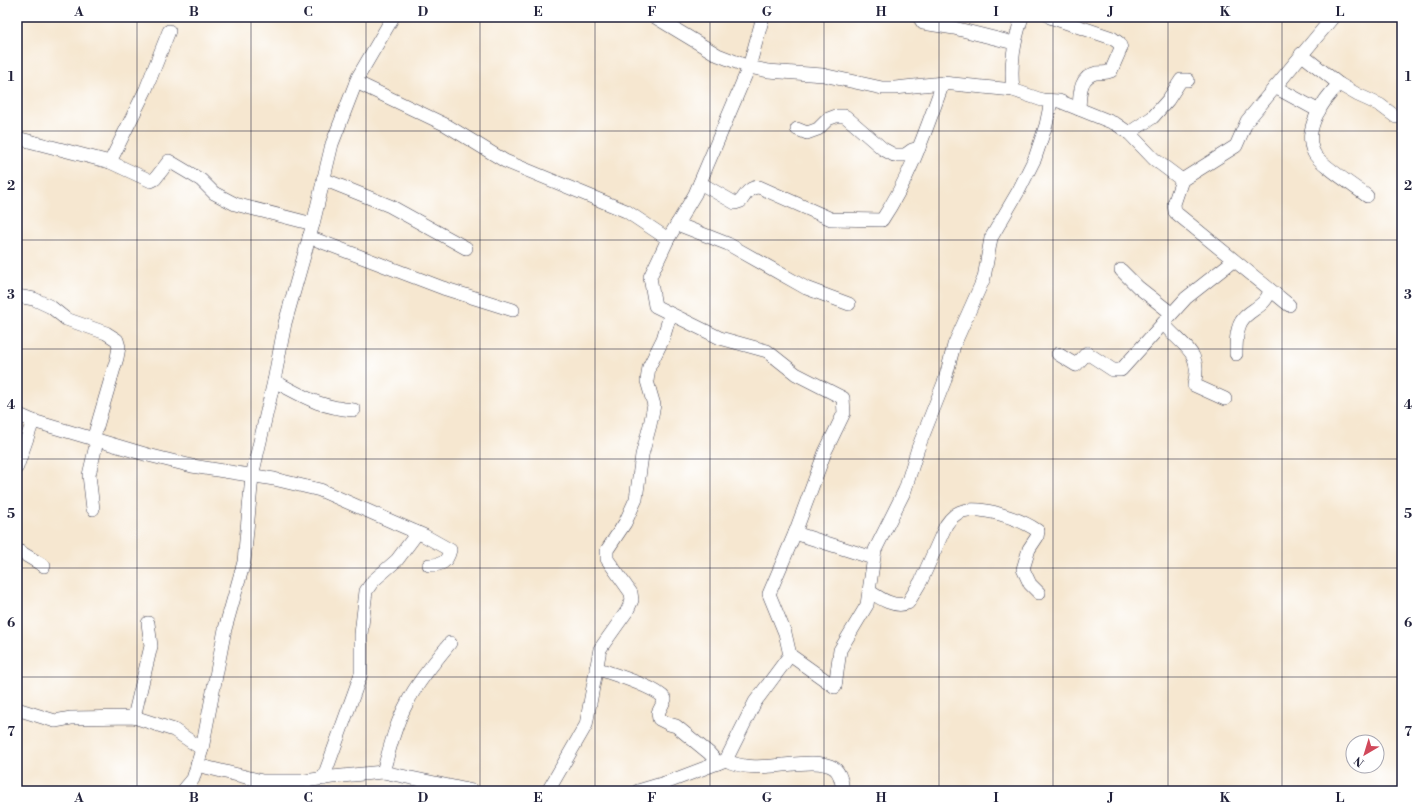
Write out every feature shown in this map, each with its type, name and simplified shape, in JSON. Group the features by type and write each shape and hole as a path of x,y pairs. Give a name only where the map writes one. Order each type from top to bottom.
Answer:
{"street":[{"path":"183,791 193,779 202,749 225,629 244,562 252,476 274,381 285,323 313,224 332,144 356,82 393,17"},
{"path":"655,17 718,55 749,67 768,71 831,76 882,88 943,83 1013,90 1051,101 1059,101 1099,116 1129,133 1154,159 1182,180"},
{"path":"763,17 749,67 700,183 668,239 650,277 655,306 720,338 767,351 796,374 843,398 844,413 825,452 795,533 769,594 785,633 790,655 835,687 840,650 867,605 875,550 904,490 918,448 945,380 954,345 984,278 991,238 1020,190 1035,158 1044,132 1051,101"},
{"path":"919,17 923,23 954,28 1014,43"},
{"path":"1013,90 1011,70 1014,43 1022,17"},
{"path":"1050,17 1112,38 1119,43 1121,48 1111,71 1105,74 1098,73 1086,76 1082,81 1079,109"},
{"path":"1289,305 1233,261 1175,212 1174,204 1182,180 1234,148 1247,122 1301,54 1333,17"},
{"path":"110,162 146,89 169,31"},
{"path":"1301,54 1339,84 1380,105 1396,117"},
{"path":"1129,133 1153,117 1168,100 1181,80 1188,80"},
{"path":"356,82 446,125 505,161 626,212 668,239"},
{"path":"700,183 735,203 741,201 746,192 753,187 759,187 830,218 882,220 903,185 919,148 943,83"},
{"path":"1339,84 1319,110 1311,136 1314,153 1316,157 1367,196"},
{"path":"1275,87 1319,110"},
{"path":"797,129 807,133 818,129 828,118 845,116 883,149 894,155 905,155 912,150 919,148"},
{"path":"17,138 110,162 151,181 155,179 169,161 201,180 214,193 231,202 313,224"},
{"path":"323,179 390,206 466,248"},
{"path":"676,224 728,244 806,288 848,304"},
{"path":"309,237 443,288 513,310"},
{"path":"1058,354 1076,365 1087,353 1113,370 1121,370 1186,298 1233,261"},
{"path":"1121,270 1138,287 1171,313"},
{"path":"1236,354 1236,342 1241,322 1267,300 1270,290"},
{"path":"17,296 40,301 51,307 66,319 106,333 117,340 119,347 117,358 95,440 89,476 93,509"},
{"path":"548,791 586,725 600,649 627,611 632,600 630,593 607,559 607,550 625,523 636,499 642,455 654,405 647,381 649,367 663,339 670,314"},
{"path":"1163,323 1196,359 1197,374 1194,385 1225,400"},
{"path":"274,381 312,402 332,408 354,410"},
{"path":"17,414 33,421 95,440 192,466 274,479 320,490 416,532 450,550 448,559 440,565 429,565"},
{"path":"17,467 33,421"},
{"path":"870,591 884,600 896,604 903,605 908,603 921,581 946,525 952,517 963,511 974,511 996,513 1038,531 1037,536 1029,549 1023,569 1030,584 1039,593"},
{"path":"324,779 361,674 361,634 366,591 373,581 397,560 416,536 416,532"},
{"path":"795,533 873,558"},
{"path":"17,550 44,566"},
{"path":"134,717 150,646 148,623"},
{"path":"383,772 394,734 407,701 421,679 450,643"},
{"path":"638,791 668,782 722,762 755,702 790,655"},
{"path":"596,668 662,694 665,699 658,713 659,719 676,726 722,762 736,766 764,768 811,764 828,766 835,769 839,774 843,791"},
{"path":"17,709 55,721 71,718 134,717 174,730 202,749"},
{"path":"197,765 262,781 305,781 383,772 473,791"}]}
